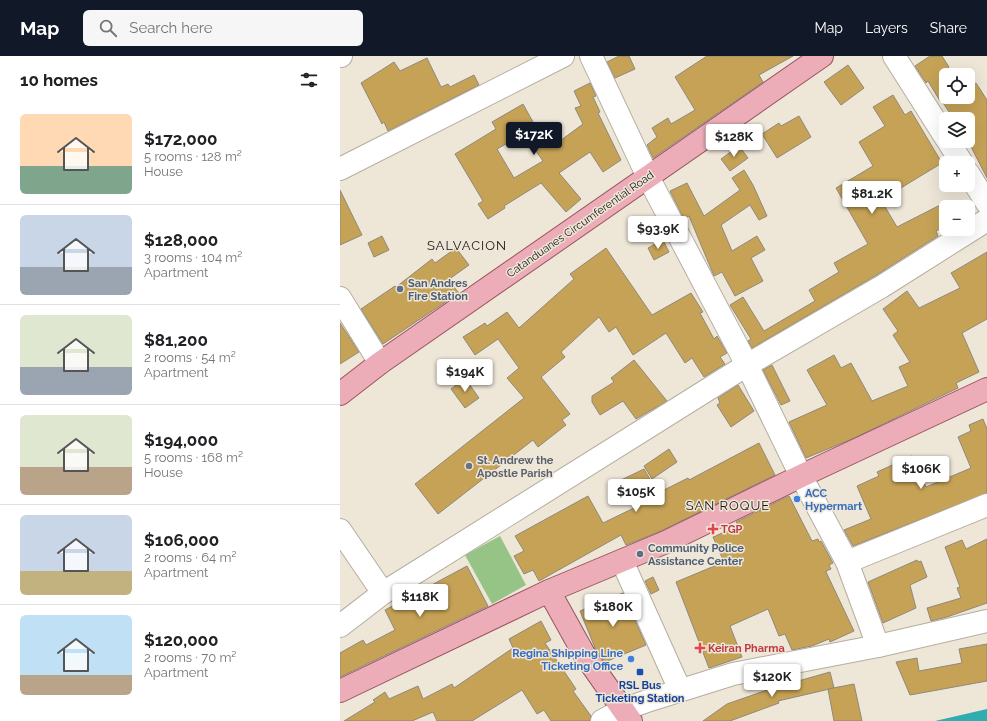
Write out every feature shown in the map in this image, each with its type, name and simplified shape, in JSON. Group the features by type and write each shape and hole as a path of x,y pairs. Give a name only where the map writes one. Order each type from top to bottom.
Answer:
{"main road":[{"name":"Catanduanes Circumferential Road","path":"340,394 380,363 822,56"},
{"path":"340,691 549,591 666,542 801,476 987,389"},
{"path":"549,591 584,654 626,715"}],"street":[{"path":"340,170 563,56"},
{"path":"591,56 648,177 747,366 801,476 847,562 878,646"},
{"path":"894,56 939,127"},
{"path":"975,184 987,203"},
{"path":"340,626 383,593 747,366 881,287 987,220"},
{"path":"340,298 380,363"},
{"path":"847,562 987,505"},
{"path":"340,530 383,593"},
{"path":"622,561 680,690"},
{"path":"602,721 626,715 680,690 734,674 878,646 987,621"}],"green space":[{"path":"500,536 526,585 492,604 465,555"}],"water":[{"path":"987,709 987,721 935,721"}],"building":[{"path":"619,56 629,56 635,69 615,78 607,62"},
{"path":"707,56 793,56 759,75 763,82 653,158 647,145 657,137 652,128 668,118 671,124 695,110 675,77"},
{"path":"930,56 942,56 949,67 939,68 939,99 928,81 926,83 915,66"},
{"path":"427,58 441,87 448,84 450,87 474,75 479,85 388,131 384,122 382,124 361,83 394,62 400,71"},
{"path":"848,65 864,88 841,105 824,82"},
{"path":"590,83 596,96 593,97 600,112 598,113 621,160 603,172 590,152 559,173 581,199 566,212 541,183 504,206 505,208 488,219 478,204 483,201 455,154 496,129 492,122 523,104 538,131 540,129 553,146 583,124 575,108 581,106 574,91","holes":["524,134 543,161 514,178 497,149"]},
{"path":"976,83 987,100 987,178 972,148 975,148 975,112 949,112 944,104 975,104"},
{"path":"893,95 905,115 911,111 939,158 939,165 881,200 897,227 939,206 939,230 936,231 938,236 875,276 752,348 748,341 751,339 730,305 743,297 764,331 815,301 809,290 839,272 834,263 868,244 836,188 873,166 859,142 885,126 873,107"},
{"path":"799,116 811,137 777,158 762,134 779,123 781,126"},
{"path":"739,146 748,158 730,171 721,159"},
{"path":"744,170 753,185 767,216 759,220 750,205 721,225 732,251 757,236 765,250 751,258 763,281 735,296 722,272 714,276 689,216 684,219 670,191 687,183 704,216 740,190 732,178"},
{"path":"340,190 362,235 340,245"},
{"path":"382,236 389,250 374,257 368,243"},
{"path":"663,240 669,252 654,260 648,248"},
{"path":"456,248 469,265 448,280 459,293 383,344 361,309 395,286 396,287 432,259 435,263"},
{"path":"606,248 652,315 691,293 703,312 700,313 714,339 717,336 727,353 720,357 725,364 704,377 692,358 685,363 666,333 633,355 616,327 609,332 599,317 561,352 565,357 541,377 570,414 562,420 566,425 538,447 533,440 438,514 415,484 524,398 507,378 519,368 498,339 475,355 463,337 485,323 487,326 507,312 519,328 574,279 570,274"},
{"path":"987,252 987,319 962,333 979,372 956,383 958,388 852,439 806,458 789,422 827,405 807,370 834,355 841,368 851,363 872,401 908,386 899,367 910,362 893,335 898,331 883,309 907,291 919,308 960,288 951,273"},
{"path":"340,323 359,352 340,364"},
{"path":"634,360 667,401 636,419 623,401 600,415 592,402 592,396 614,382 611,378"},
{"path":"772,365 790,401 781,405 763,370"},
{"path":"465,378 479,398 465,408 451,389"},
{"path":"738,385 754,411 731,427 717,405 720,403 718,398"},
{"path":"983,419 987,429 987,493 853,546 844,530 871,519 857,486 879,476 877,472 912,456 926,487 971,468 958,437 971,431 969,425"},
{"path":"759,443 775,475 661,531 626,545 621,535 539,581 533,570 524,574 514,556 524,551 515,536 588,496 603,523 634,508 621,480 644,469 658,493 688,478 689,480"},
{"path":"669,449 677,462 652,479 644,466"},
{"path":"789,496 812,541 818,539 819,542 821,541 833,563 829,565 831,569 826,571 854,631 830,642 829,639 812,646 792,650 785,634 779,636 768,609 730,626 742,657 709,668 676,582 724,562 713,537 738,526 736,522"},
{"path":"987,539 987,603 931,621 927,608 961,598 957,588 960,587 945,547 962,540 966,549"},
{"path":"917,560 918,562 921,561 927,577 910,585 916,608 883,623 868,582"},
{"path":"467,566 488,606 340,677 340,653 363,640 366,645 395,630 385,610"},
{"path":"653,577 659,590 651,594 645,581"},
{"path":"623,593 646,645 605,662 595,648 580,611"},
{"path":"541,621 551,640 545,643 576,689 573,691 591,716 590,721 551,721 544,710 537,714 522,690 472,721 437,721 433,712 412,721 344,721 375,702 373,700 385,692 389,699 418,686 423,699 452,684 454,688 513,648 509,639"},
{"path":"987,644 987,681 910,695 896,662 917,658 919,671 962,663 959,649"},
{"path":"830,672 834,688 778,701 779,703 730,721 703,721 727,704 770,689"},
{"path":"854,684 862,721 834,721 828,689"}],"place":[{"name":"San Andres Fire Station","path":"400,289"},
{"name":"St. Andrew the Apostle Parish","path":"469,466"},
{"name":"ACC Hypermart","path":"797,499"},
{"name":"TGP","path":"713,529"},
{"name":"Community Police Assistance Center","path":"640,554"},
{"name":"Keiran Pharma","path":"700,648"},
{"name":"Regina Shipping Line Ticketing Office","path":"631,659"},
{"name":"RSL Bus Ticketing Station","path":"640,672"}],"district":[{"name":"SALVACION","path":"467,245"},
{"name":"SAN ROQUE","path":"728,505"}]}
